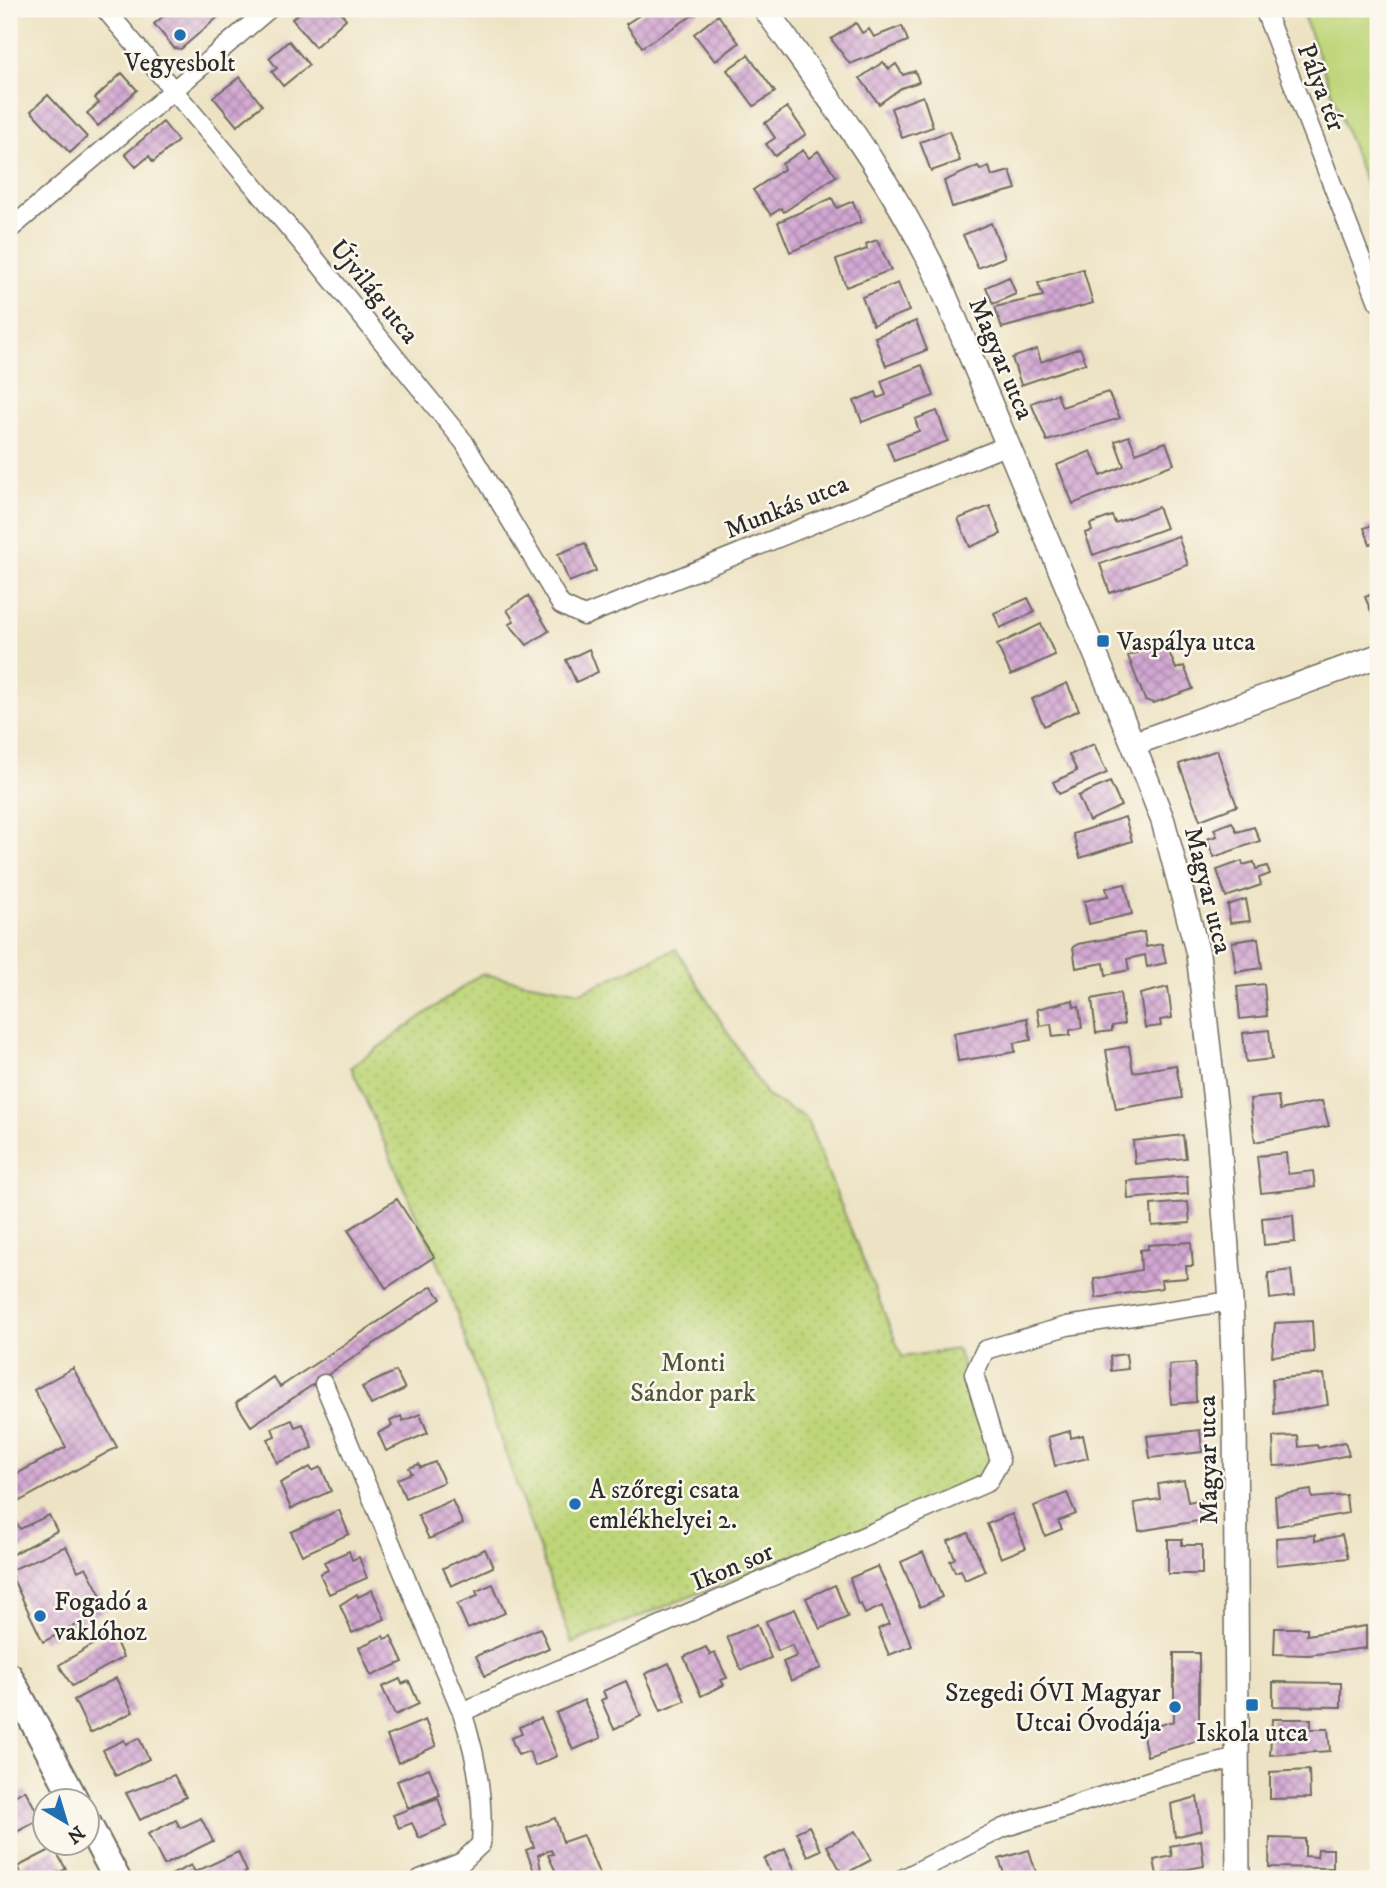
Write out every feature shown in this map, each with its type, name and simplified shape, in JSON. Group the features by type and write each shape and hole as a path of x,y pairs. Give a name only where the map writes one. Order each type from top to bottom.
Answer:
{"main road":[{"path":"9,1676 67,1786"},
{"path":"102,1851 117,1879"}],"street":[{"name":"Újvilág utca","path":"105,9 464,442 561,605 584,616"},
{"path":"9,230 269,9"},
{"name":"Magyar utca","path":"765,9 878,167 909,217 1133,744 1163,821 1198,954 1218,1128 1231,1301 1236,1493 1238,1879"},
{"name":"Pálya tér","path":"1264,9 1378,302"},
{"name":"Munkás utca","path":"584,616 1008,445"},
{"path":"1133,744 1378,656"},
{"name":"Ikon sor","path":"463,1712 988,1482 1000,1461 974,1374 985,1350 1067,1326 1231,1301"},
{"path":"324,1384 463,1712 470,1735 483,1821 481,1844 462,1862 420,1879"},
{"path":"902,1879 1003,1828 1161,1777 1237,1758"}],"green space":[{"path":"1301,9 1378,9 1378,217"},
{"name":"Monti Sándor park","path":"676,949 767,1096 806,1118 902,1357 957,1349 993,1454 985,1475 967,1488 572,1643 446,1283 351,1067 481,974 581,992"}],"building":[{"path":"172,9 225,11 181,49 174,48 154,24"},
{"path":"305,9 338,9 346,19 315,47 292,19"},
{"path":"649,9 703,9 642,47 626,24"},
{"path":"718,15 739,43 715,61 694,34"},
{"path":"856,23 862,33 869,29 874,37 902,26 908,41 850,64 831,39"},
{"path":"289,41 309,65 283,86 272,72 277,68 269,58"},
{"path":"748,55 775,92 754,106 727,70"},
{"path":"883,62 889,69 896,64 903,75 915,71 919,82 901,88 879,104 860,78"},
{"path":"122,73 137,90 98,126 87,113 99,103 95,98"},
{"path":"240,77 262,105 237,126 213,97"},
{"path":"48,95 87,137 70,153 31,111"},
{"path":"923,96 933,127 902,138 891,108"},
{"path":"787,107 806,134 775,156 766,144 775,138 765,123"},
{"path":"163,122 178,141 153,162 149,156 136,167 125,154"},
{"path":"949,131 960,161 931,171 920,142"},
{"path":"803,150 809,158 818,151 836,176 784,212 781,208 771,215 753,190 784,169 782,164"},
{"path":"978,166 980,170 989,167 992,176 1010,171 1016,189 952,207 944,181"},
{"path":"832,198 837,208 853,201 861,222 790,252 778,222"},
{"path":"991,223 1005,257 978,268 963,235"},
{"path":"877,240 891,270 846,287 836,260 867,249 866,244"},
{"path":"1083,269 1093,303 1002,328 995,307 1043,296 1038,283"},
{"path":"1009,277 1016,294 993,304 986,287"},
{"path":"898,283 909,311 873,325 862,297"},
{"path":"916,321 927,350 886,366 875,337"},
{"path":"1080,348 1086,363 1021,385 1012,358 1037,349 1041,362"},
{"path":"922,365 934,396 862,422 854,401 876,392 878,398 886,395 881,381"},
{"path":"1108,392 1120,418 1047,441 1031,403 1057,394 1062,407"},
{"path":"937,411 948,441 894,461 887,443 919,431 915,419"},
{"path":"1129,436 1136,453 1166,442 1174,464 1073,504 1057,465 1091,451 1101,476 1124,466 1115,441"},
{"path":"990,506 1001,534 970,547 958,519"},
{"path":"1158,507 1166,528 1093,555 1085,533 1092,531 1090,524 1112,516 1115,523"},
{"path":"1378,523 1378,541 1370,544 1364,528"},
{"path":"1178,536 1188,565 1110,593 1100,564"},
{"path":"585,543 596,571 569,582 558,554"},
{"path":"1378,592 1378,622 1376,623 1365,597"},
{"path":"528,596 549,631 527,645 509,624 514,621 507,610"},
{"path":"1028,598 1035,612 1000,628 994,613"},
{"path":"1041,624 1055,655 1011,675 997,645"},
{"path":"1165,642 1176,669 1184,666 1193,689 1154,703 1145,700 1128,656"},
{"path":"589,649 598,672 576,682 566,660"},
{"path":"1067,683 1079,710 1044,726 1032,699"},
{"path":"1094,744 1107,773 1059,794 1053,782 1077,771 1069,755"},
{"path":"1217,750 1237,806 1200,820 1179,764"},
{"path":"1110,782 1121,806 1089,821 1078,796"},
{"path":"1125,817 1132,841 1080,858 1073,834"},
{"path":"1232,822 1237,832 1254,827 1260,841 1214,857 1207,839 1217,836 1214,829"},
{"path":"1242,861 1243,865 1254,862 1256,869 1267,866 1270,874 1259,878 1261,885 1226,897 1217,870"},
{"path":"1125,884 1132,914 1089,924 1084,901 1108,896 1106,888"},
{"path":"1246,899 1250,921 1230,923 1228,905"},
{"path":"1144,932 1146,947 1162,944 1166,963 1147,967 1145,955 1127,959 1129,970 1106,975 1104,963 1076,968 1073,947 1078,944"},
{"path":"1258,938 1262,968 1236,972 1232,942"},
{"path":"1264,984 1267,1016 1240,1019 1237,987"},
{"path":"1168,987 1172,1018 1160,1020 1161,1026 1145,1028 1140,994"},
{"path":"1120,993 1124,1024 1112,1026 1112,1031 1096,1033 1092,999"},
{"path":"1073,1000 1074,1007 1079,1006 1082,1028 1070,1030 1070,1035 1053,1037 1051,1024 1040,1026 1037,1009"},
{"path":"1027,1018 1031,1040 1014,1043 1015,1052 958,1061 954,1033"},
{"path":"1269,1030 1272,1059 1246,1062 1243,1033"},
{"path":"1129,1046 1133,1072 1176,1065 1182,1098 1116,1109 1106,1050"},
{"path":"1278,1096 1280,1110 1322,1101 1329,1126 1255,1142 1250,1099"},
{"path":"1183,1135 1186,1158 1135,1164 1133,1141"},
{"path":"1286,1153 1288,1174 1313,1171 1315,1187 1261,1193 1257,1156"},
{"path":"1187,1176 1188,1194 1128,1199 1127,1181"},
{"path":"397,1199 434,1257 386,1288 348,1230"},
{"path":"1188,1202 1190,1223 1152,1226 1151,1205"},
{"path":"1293,1215 1295,1242 1264,1245 1262,1218"},
{"path":"1191,1242 1193,1266 1186,1266 1187,1278 1161,1280 1162,1288 1096,1298 1094,1279 1141,1270 1140,1250 1148,1249 1148,1245"},
{"path":"1291,1270 1294,1296 1270,1299 1268,1273"},
{"path":"432,1286 441,1299 251,1426 236,1403 273,1377 280,1387"},
{"path":"1312,1321 1314,1352 1272,1356 1275,1323"},
{"path":"1126,1354 1128,1369 1111,1371 1110,1356"},
{"path":"1195,1363 1196,1402 1171,1404 1169,1365"},
{"path":"73,1368 117,1447 9,1507 9,1478 66,1447 34,1390"},
{"path":"396,1371 405,1389 371,1405 362,1387"},
{"path":"1324,1374 1328,1405 1274,1414 1272,1379"},
{"path":"420,1414 428,1433 386,1451 378,1433 392,1426 390,1421 401,1416 403,1421"},
{"path":"292,1420 295,1427 303,1424 313,1448 277,1463 268,1439 275,1436 272,1428"},
{"path":"1200,1430 1202,1452 1150,1458 1147,1436"},
{"path":"1070,1431 1071,1438 1083,1435 1088,1458 1055,1466 1048,1437"},
{"path":"1298,1436 1299,1447 1317,1445 1318,1448 1345,1442 1349,1455 1300,1465 1274,1466 1273,1437"},
{"path":"435,1462 444,1482 405,1498 397,1479 412,1473 409,1468 419,1464 420,1468"},
{"path":"310,1467 312,1471 321,1467 331,1491 291,1509 280,1483"},
{"path":"1184,1480 1188,1502 1203,1499 1204,1520 1139,1531 1134,1503 1160,1499 1158,1484"},
{"path":"1311,1490 1312,1498 1346,1495 1348,1513 1277,1526 1275,1496"},
{"path":"1067,1493 1076,1514 1058,1521 1062,1529 1045,1536 1034,1506"},
{"path":"452,1500 463,1524 429,1539 418,1515"},
{"path":"339,1510 349,1534 302,1555 291,1532"},
{"path":"1012,1514 1026,1548 1001,1558 987,1524"},
{"path":"49,1515 57,1531 9,1556 9,1520 13,1518 20,1529"},
{"path":"968,1533 985,1571 965,1580 961,1570 955,1572 950,1561 955,1558 948,1541"},
{"path":"1315,1535 1315,1541 1342,1535 1348,1558 1277,1565 1276,1538"},
{"path":"1168,1539 1182,1539 1182,1545 1202,1545 1202,1574 1168,1574"},
{"path":"66,1546 78,1571 86,1567 108,1609 43,1642 9,1571"},
{"path":"485,1549 493,1567 451,1586 443,1568"},
{"path":"349,1551 352,1560 359,1557 367,1578 329,1594 320,1574 328,1570 324,1562"},
{"path":"923,1552 942,1597 920,1607 901,1562"},
{"path":"878,1566 912,1646 889,1655 878,1629 889,1624 882,1606 865,1614 861,1604 858,1605 850,1578"},
{"path":"493,1584 505,1613 468,1629 457,1604 478,1596 476,1591"},
{"path":"835,1585 848,1617 820,1629 806,1598"},
{"path":"372,1590 385,1619 352,1633 340,1605 357,1594 358,1597"},
{"path":"795,1609 821,1668 791,1681 783,1662 797,1656 792,1645 778,1651 766,1621"},
{"path":"757,1624 771,1658 741,1670 727,1637"},
{"path":"1366,1626 1366,1648 1308,1655 1274,1654 1275,1628 1307,1628 1307,1635"},
{"path":"540,1628 549,1648 485,1676 476,1656"},
{"path":"112,1633 123,1657 72,1686 59,1665"},
{"path":"383,1636 385,1639 391,1636 403,1662 371,1676 359,1647"},
{"path":"706,1647 710,1655 715,1653 727,1678 721,1680 724,1685 701,1696 684,1657"},
{"path":"1174,1653 1199,1653 1199,1740 1147,1756 1142,1730 1174,1721"},
{"path":"669,1663 685,1701 661,1711 645,1674"},
{"path":"116,1678 133,1712 90,1733 74,1700"},
{"path":"400,1679 402,1684 409,1681 419,1704 395,1715 382,1687"},
{"path":"626,1681 641,1716 614,1729 601,1700 606,1698 603,1691"},
{"path":"1273,1682 1341,1683 1341,1707 1273,1706"},
{"path":"584,1700 601,1738 573,1750 556,1713"},
{"path":"541,1718 557,1756 535,1766 529,1751 518,1755 511,1738 522,1734 519,1727"},
{"path":"1272,1719 1311,1719 1311,1729 1328,1729 1330,1751 1270,1755"},
{"path":"425,1720 436,1746 398,1763 387,1736"},
{"path":"139,1738 149,1759 116,1776 103,1750 124,1740 126,1744"},
{"path":"429,1768 440,1795 408,1808 397,1781"},
{"path":"1309,1770 1310,1798 1270,1799 1270,1772"},
{"path":"174,1775 186,1797 140,1820 126,1793"},
{"path":"25,1790 32,1803 32,1824 9,1836 9,1799"},
{"path":"1197,1797 1202,1830 1175,1837 1171,1804"},
{"path":"438,1798 447,1826 419,1838 412,1823 399,1828 393,1815"},
{"path":"201,1818 213,1841 164,1865 148,1834 176,1820 180,1828"},
{"path":"555,1818 563,1842 583,1835 601,1878 559,1879 548,1855 553,1854 551,1850 538,1855 543,1879 537,1879 526,1850 534,1847 527,1828"},
{"path":"809,1826 821,1850 808,1856 796,1832"},
{"path":"855,1831 871,1860 843,1875 827,1846"},
{"path":"1270,1838 1305,1839 1305,1856 1317,1857 1318,1849 1333,1849 1333,1868 1269,1867"},
{"path":"1201,1840 1204,1866 1157,1875 1154,1860 1172,1856 1170,1846"},
{"path":"785,1849 799,1879 773,1879 764,1859"},
{"path":"1029,1850 1038,1879 1006,1879 999,1859"},
{"path":"238,1852 247,1872 231,1879 173,1879 171,1875 191,1865 195,1872"},
{"path":"38,1856 59,1856 66,1869 45,1879 24,1879 17,1867"}],"place":[{"name":"Vegyesbolt","path":"180,35"},
{"name":"Vaspálya utca","path":"1103,641"},
{"name":"A szőregi csata emlékhelyei 2.","path":"575,1504"},
{"name":"Fogadó a vaklóhoz","path":"40,1616"},
{"name":"Iskola utca","path":"1252,1705"},
{"name":"Szegedi ÓVI Magyar Utcai Óvodája","path":"1175,1707"}]}
